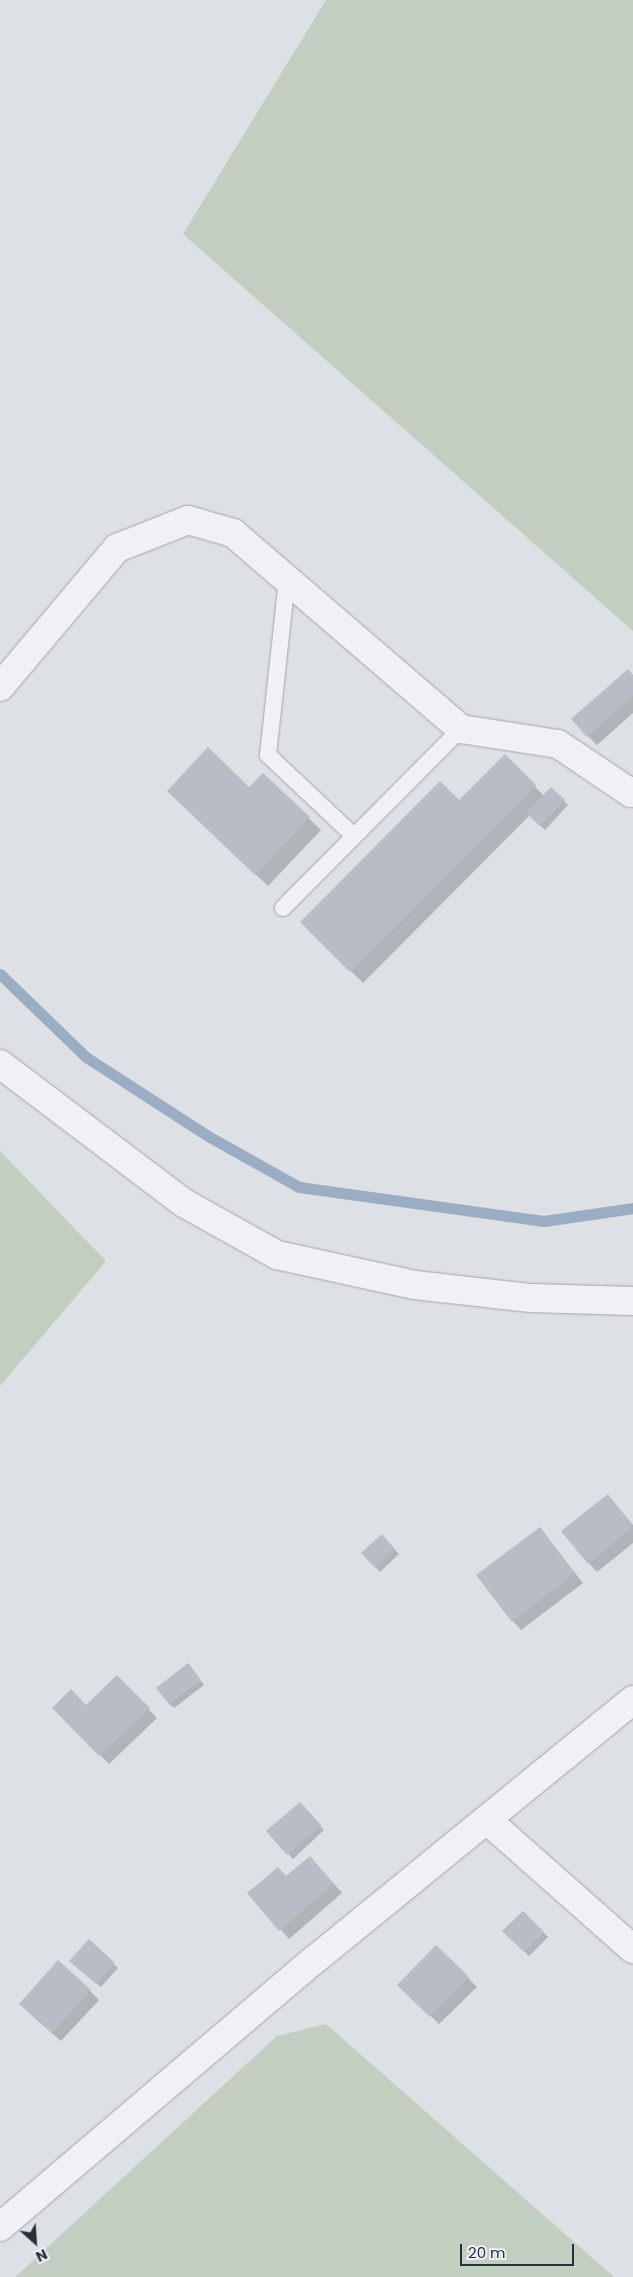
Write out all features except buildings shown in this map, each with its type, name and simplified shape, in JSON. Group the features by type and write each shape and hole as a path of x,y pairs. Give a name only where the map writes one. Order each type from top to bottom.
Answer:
{"street":[{"path":"0,686 118,548 149,533 188,520 233,533 461,729 558,744 631,793 633,792"},
{"path":"0,1064 184,1203 278,1254 415,1285 531,1298 633,1301"},
{"path":"0,2227 313,1961 633,1700"},
{"path":"487,1820 633,1949"}],"lane":[{"path":"287,580 268,755 354,835"},
{"path":"283,908 461,729"}],"green space":[{"path":"326,0 633,0 633,631 183,234"},
{"path":"0,1151 106,1261 0,1386"},
{"path":"326,2024 614,2277 15,2277 277,2036"}],"waterway":[{"path":"0,974 86,1057 208,1136 299,1187 544,1221 633,1208"}]}
